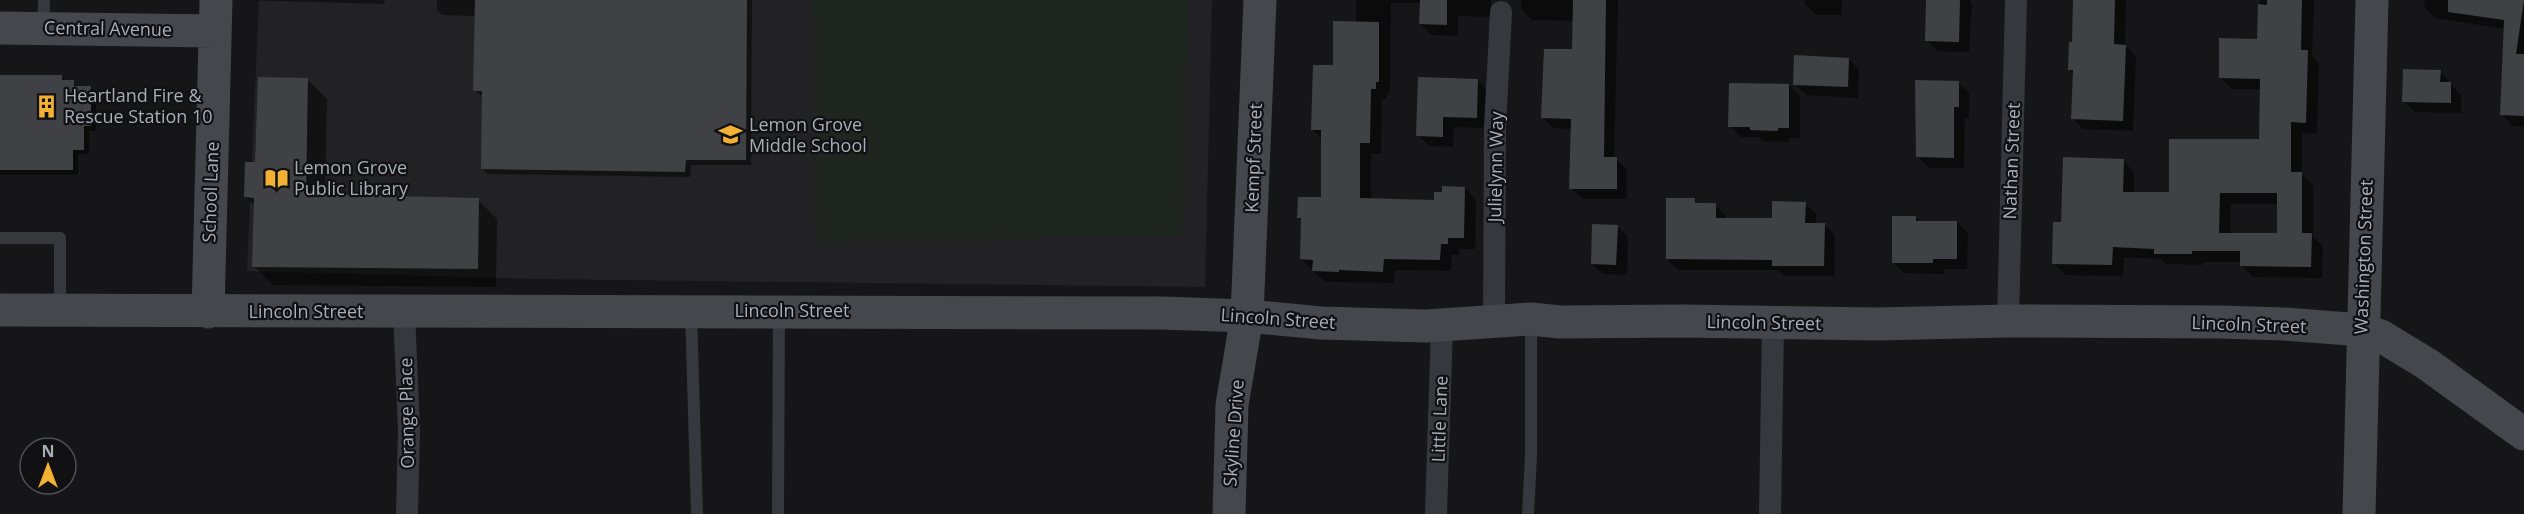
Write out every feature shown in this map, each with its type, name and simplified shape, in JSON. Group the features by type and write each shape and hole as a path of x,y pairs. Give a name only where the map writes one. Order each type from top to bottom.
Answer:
{"street":[{"name":"Kempf Street","path":"1247,316 1260,0"},
{"name":"Nathan Street","path":"2008,321 2016,0"},
{"name":"Washington Street","path":"2359,514 2372,0"},
{"name":"Julielynn Way","path":"1494,322 1496,127 1501,12"},
{"name":"Central Avenue","path":"0,28 43,14 216,16"},
{"name":"School Lane","path":"208,312 216,16"},
{"name":"Lincoln Street","path":"0,310 404,312 778,310 1161,313 1247,316 1321,323 1442,325 1531,319 1560,322 1876,324 2008,321 2284,324 2362,330 2381,336 2427,364 2524,434"},
{"name":"Orange Place","path":"404,312 409,429 407,514"},
{"name":"Skyline Drive","path":"1229,514 1232,405 1247,316"},
{"path":"1770,514 1773,323"},
{"name":"Little Lane","path":"1436,514 1442,325"}],"lane":[{"path":"0,238 60,238 60,309"},
{"path":"778,310 778,514"},
{"path":"691,311 697,514"},
{"path":"1528,514 1531,455 1531,319"}],"shaded area":[{"name":"Lemon Grove Middle School","path":"259,0 1212,0 1205,287 536,279 247,271"},
{"path":"814,0 1187,0 1182,235 818,242"}],"building":[{"path":"475,0 747,0 746,160 686,160 685,172 481,169 482,91 473,91"},
{"path":"1420,0 1447,0 1447,25 1419,24"},
{"path":"1573,0 1606,0 1604,157 1617,157 1617,189 1569,189 1571,119 1541,118 1544,49 1572,49"},
{"path":"1926,0 1960,0 1959,42 1925,41"},
{"path":"2073,0 2115,0 2114,44 2126,45 2123,121 2071,119 2073,70 2068,70 2069,42 2072,42"},
{"path":"2267,0 2302,0 2301,50 2308,50 2306,123 2291,122 2291,172 2302,172 2302,233 2312,233 2311,267 2240,266 2240,251 2154,254 2154,249 2113,247 2112,265 2052,264 2053,222 2061,222 2063,157 2124,159 2123,192 2169,192 2169,139 2259,139 2260,79 2219,78 2219,38 2257,39 2258,4 2267,5","holes":["2220,193 2277,193 2277,233 2219,233"]},
{"path":"2448,0 2524,0 2516,54 2524,54 2524,116 2500,115 2504,20 2448,12"},
{"path":"1333,21 1379,22 1379,82 1376,82 1376,89 1371,89 1370,143 1360,143 1360,198 1434,200 1434,192 1442,192 1442,186 1465,187 1464,238 1448,238 1448,244 1441,244 1440,260 1384,259 1383,272 1339,270 1339,272 1312,271 1313,260 1300,259 1301,218 1297,218 1298,197 1321,197 1321,130 1311,130 1313,65 1333,65"},
{"path":"1794,55 1849,58 1848,87 1793,85"},
{"path":"2403,69 2441,70 2440,82 2451,82 2451,103 2402,102"},
{"name":"Heartland Fire & Rescue Station 10","path":"0,75 62,75 62,80 74,80 74,86 91,86 91,126 84,126 84,150 73,150 73,170 0,170"},
{"name":"Lemon Grove Public Library","path":"258,77 308,78 306,194 479,198 478,269 252,267 254,198 244,197 245,162 255,162"},
{"path":"1418,77 1478,79 1477,118 1443,117 1443,137 1416,136"},
{"path":"1915,80 1959,81 1959,107 1954,107 1954,158 1916,157"},
{"path":"1729,83 1789,84 1789,128 1778,128 1778,131 1728,127"},
{"path":"1666,198 1695,198 1695,203 1716,203 1716,218 1772,218 1772,201 1806,202 1805,223 1825,223 1824,266 1772,266 1772,260 1666,259"},
{"path":"1892,216 1916,216 1916,221 1957,221 1957,259 1933,259 1933,263 1892,263"},
{"path":"1592,224 1618,225 1616,265 1591,264"}],"place":[{"name":"Heartland Fire & Rescue Station 10","path":"46,106"},
{"name":"Lemon Grove Middle School","path":"731,135"},
{"name":"Lemon Grove Public Library","path":"276,178"}]}
